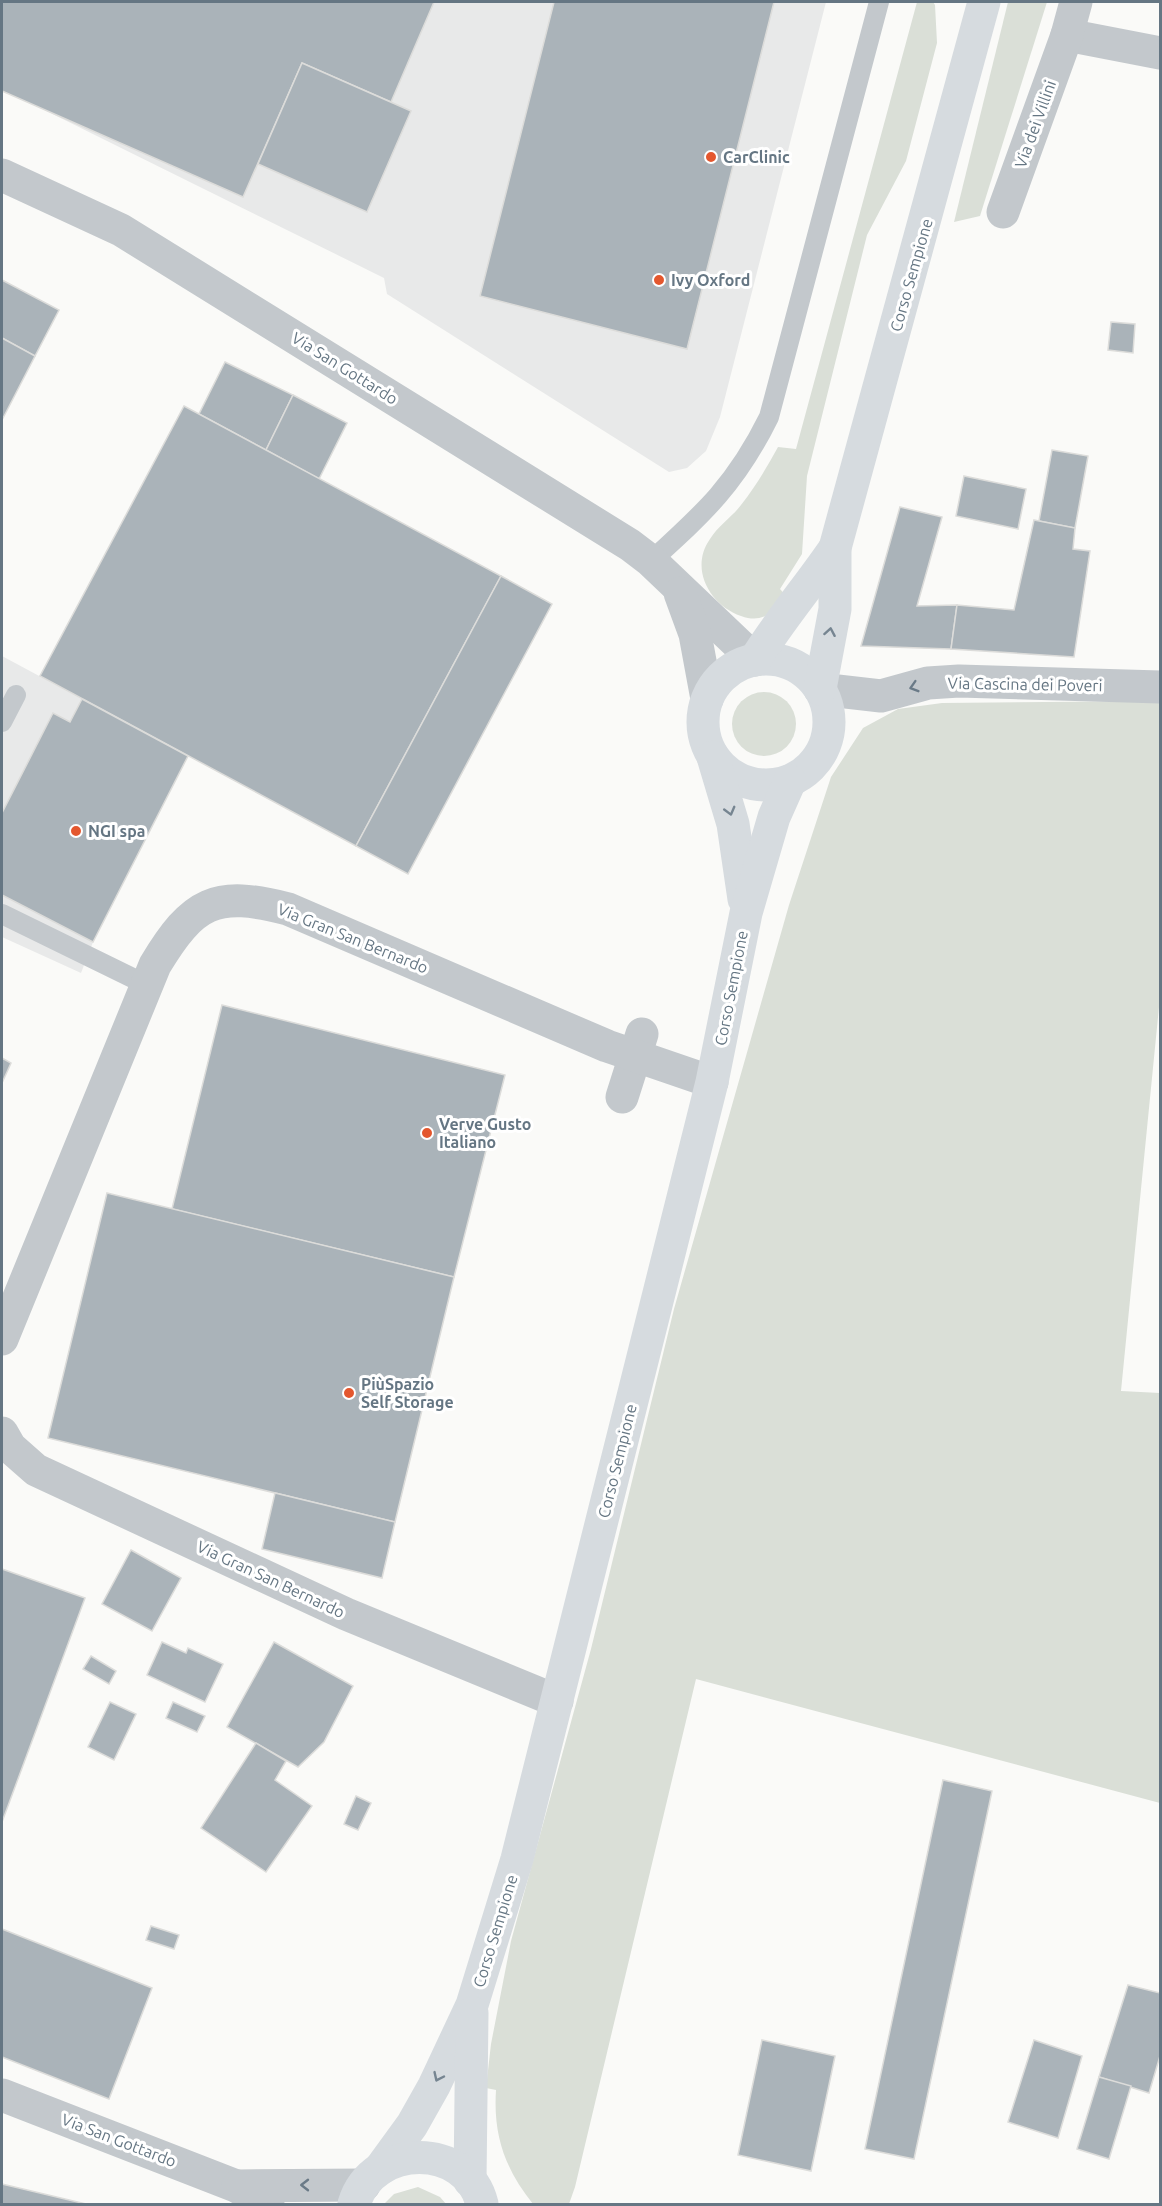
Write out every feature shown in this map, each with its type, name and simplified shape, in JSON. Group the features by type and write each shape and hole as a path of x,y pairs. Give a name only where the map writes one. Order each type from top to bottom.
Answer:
{"main road":[{"name":"Corso Sempione","path":"820,689 835,609 835,549 984,2"},
{"name":"Corso Sempione","path":"755,660 777,625 802,596 835,549"},
{"path":"755,660 775,660 793,665 807,675 820,689 829,723 827,741 819,758 806,772 777,785 758,785 740,780 726,771 712,755 704,737 703,717 707,699 726,673 755,660"},
{"name":"Corso Sempione","path":"712,755 733,824 746,913"},
{"name":"Corso Sempione","path":"366,2186 412,2125 434,2086 472,2005 517,1859 712,1082 746,913 774,817 790,781"},
{"name":"Corso Sempione","path":"472,2005 480,2198"},
{"path":"366,2186 400,2158 419,2157 438,2160 455,2168 480,2198"}],"street":[{"name":"Via dei Villini","path":"1003,212 1076,2"},
{"path":"1066,35 1161,53"},
{"name":"Via San Gottardo","path":"2,175 121,230 630,545 651,561 755,660"},
{"name":"Via San Gottardo","path":"674,584 682,598 694,634 707,699"},
{"name":"Via Cascina dei Poveri","path":"820,689 881,696 928,683 959,681 1161,687"},
{"name":"Via Gran San Bernardo","path":"2,1339 147,986 170,941 183,924 207,905 257,901 288,909 639,1045 712,1082"},
{"path":"622,1097 639,1045"},
{"name":"Via Gran San Bernardo","path":"2,1433 10,1447 36,1470 346,1614 556,1701"},
{"name":"Via San Gottardo","path":"2,2095 236,2186 268,2205"},
{"name":"Via San Gottardo","path":"236,2186 366,2186"}],"lane":[{"path":"651,561 712,505 736,476 769,417 879,2"},
{"path":"2,722 16,695"},
{"path":"2,914 147,986"}],"shaded area":[{"path":"2,2 826,2 720,417 706,451 687,468 669,472 387,294 384,278 2,89"},
{"path":"917,2 933,2 935,5 937,43 906,161 867,235 807,476 802,554 780,589 787,597 767,615 756,619 741,616 720,604 706,585 702,574 704,550 713,534 752,491 778,447 796,449"},
{"path":"1008,2 1047,2 980,216 954,222"},
{"name":"NGI spa","path":"2,656 188,756 93,942 81,973 2,937"},
{"path":"764,692 782,698 790,706 796,724 790,742 782,750 764,756 746,750 738,742 732,724 738,706 746,698"},
{"path":"1160,701 1160,997 1121,1391 1160,1393 1160,1803 696,1679 575,2187 569,2204 533,2204 515,2178 503,2151 497,2122 496,2090 486,2088 491,2044 511,1941 591,1649 674,1309 789,905 831,777 863,728 898,709 942,703"},
{"path":"418,2187 440,2197 446,2204 384,2204 394,2194"}],"building":[{"path":"2,2 434,2 391,102 302,63 243,197 2,91"},
{"path":"554,2 774,2 687,349 480,296"},
{"path":"302,63 411,111 367,212 258,164"},
{"path":"2,280 59,310 35,356 2,338"},
{"path":"1111,322 1135,324 1133,353 1108,350"},
{"path":"2,338 35,356 2,420"},
{"path":"225,362 293,395 266,450 199,414"},
{"path":"293,395 347,423 319,479 266,450"},
{"path":"184,406 501,576 356,846 40,676"},
{"path":"1052,450 1088,456 1075,528 1039,521"},
{"path":"964,476 1026,489 1018,529 956,516"},
{"path":"900,507 942,517 917,606 957,605 951,649 861,646"},
{"path":"1034,520 1075,528 1073,549 1090,551 1074,657 951,649 957,605 1014,610"},
{"path":"501,576 552,604 408,874 356,846"},
{"name":"NGI spa","path":"82,699 188,756 93,942 2,895 2,813 53,713 70,722"},
{"path":"222,1005 505,1075 454,1277 172,1209"},
{"path":"2,1058 11,1063 2,1083"},
{"path":"107,1193 454,1277 395,1522 48,1438"},
{"path":"275,1493 395,1522 382,1578 262,1549"},
{"path":"131,1550 181,1578 152,1631 102,1604"},
{"path":"2,1569 85,1598 2,1822"},
{"path":"162,1642 186,1653 188,1648 223,1664 205,1702 147,1675"},
{"path":"274,1642 353,1686 324,1742 298,1767 227,1727"},
{"path":"91,1656 116,1671 109,1684 83,1669"},
{"path":"110,1702 136,1714 114,1760 88,1747"},
{"path":"173,1702 205,1716 197,1732 166,1718"},
{"path":"256,1743 286,1761 275,1780 312,1806 266,1872 201,1828"},
{"path":"943,1780 992,1791 914,2159 865,2149"},
{"path":"356,1796 371,1803 358,1830 344,1824"},
{"path":"151,1926 179,1935 174,1949 146,1940"},
{"path":"2,1929 152,1988 109,2099 2,2057"},
{"path":"1128,1985 1160,1993 1160,2056 1149,2093 1099,2077"},
{"path":"762,2040 835,2056 811,2171 738,2155"},
{"path":"1034,2040 1082,2056 1058,2138 1008,2122"},
{"path":"1099,2077 1131,2086 1109,2159 1077,2149"},
{"path":"2,2184 86,2204 2,2204"}],"place":[{"name":"CarClinic","path":"711,157"},
{"name":"Ivy Oxford","path":"659,280"},
{"name":"NGI spa","path":"76,831"},
{"name":"Verve Gusto Italiano","path":"427,1133"},
{"name":"PiùSpazio Self Storage","path":"349,1393"}]}
